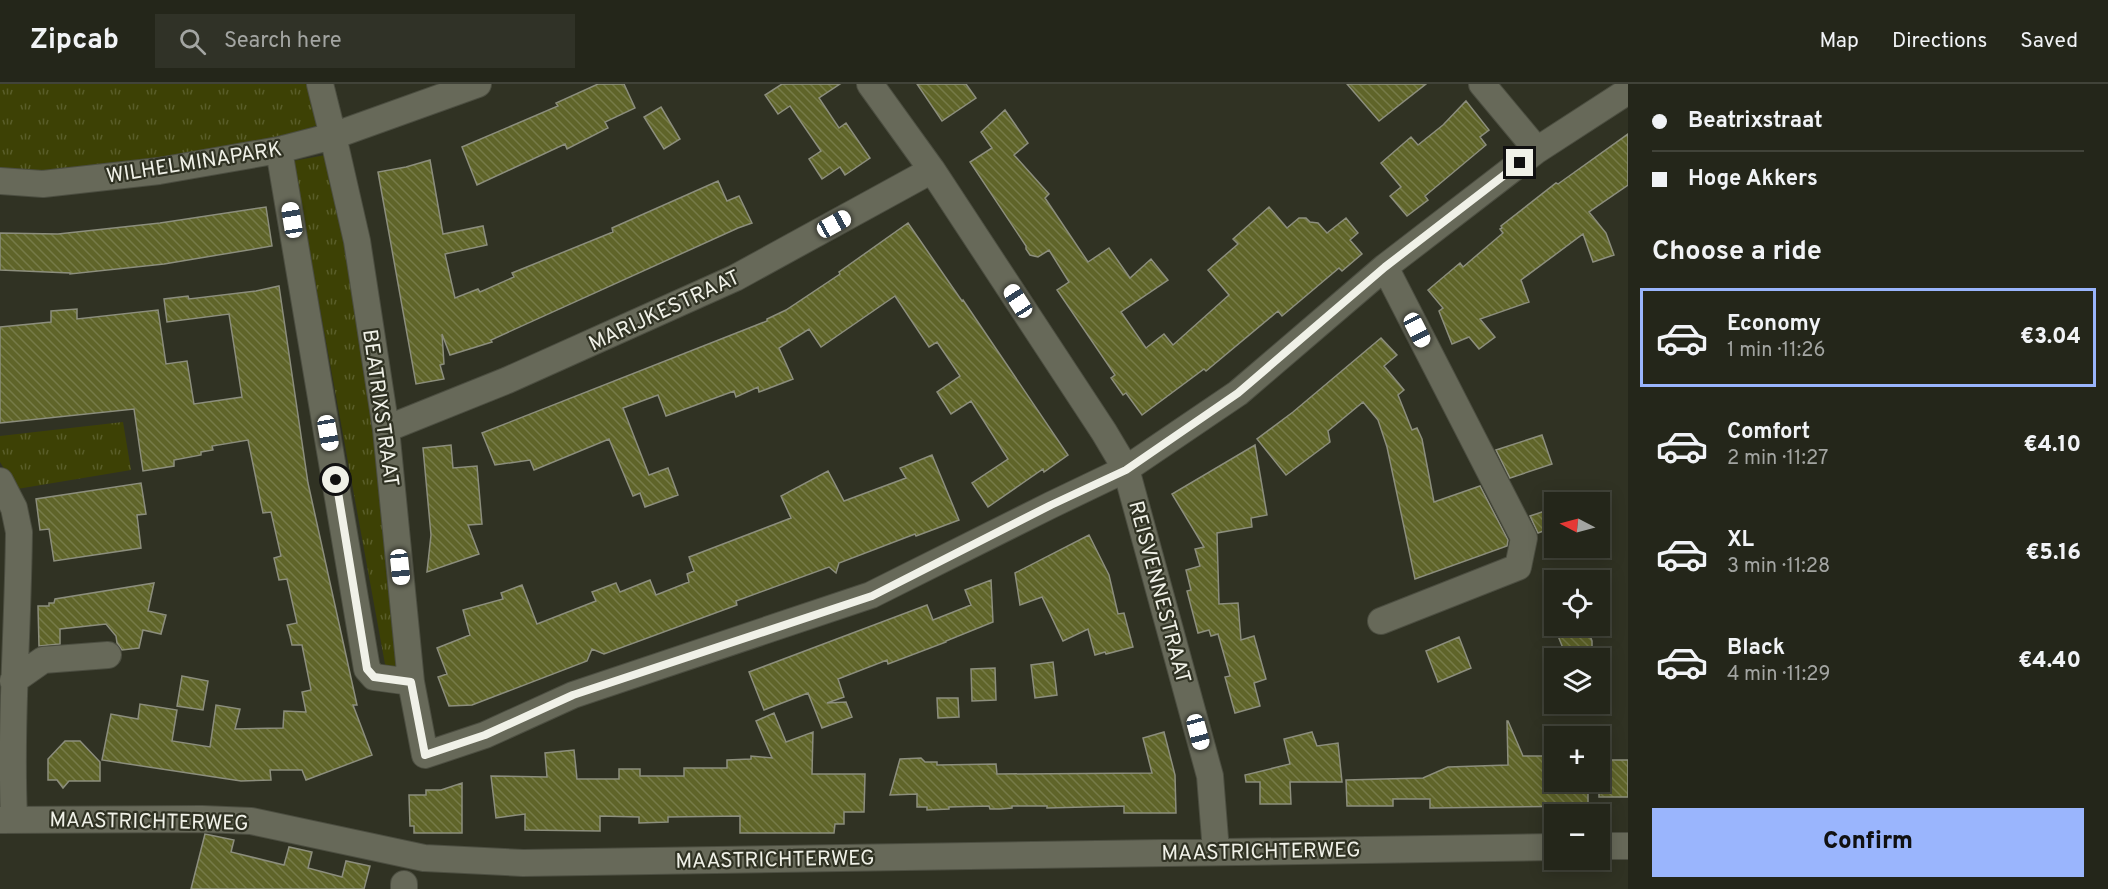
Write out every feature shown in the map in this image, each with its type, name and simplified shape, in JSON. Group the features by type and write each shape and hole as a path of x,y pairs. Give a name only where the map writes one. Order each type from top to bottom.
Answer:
{"street":[{"path":"320,84 333,136"},
{"name":"WILHELMINAPARK","path":"0,181 43,184 147,172 279,150 333,136 478,84"},
{"name":"REISVENNESTRAAT","path":"870,84 932,170 1098,423 1126,470 1210,776 1216,851"},
{"path":"1482,84 1537,150"},
{"path":"1126,470 1238,393 1385,267 1537,150 1628,91"},
{"name":"BEATRIXSTRAAT","path":"333,136 357,241 386,429 411,682 425,755 485,735 573,695 872,596 1051,505 1126,470"},
{"path":"279,150 367,669 374,677 411,682"},
{"name":"MARIJKESTRAAT","path":"386,429 508,380 735,278 932,170"},
{"path":"1381,621 1518,567 1524,538 1385,267"},
{"path":"0,481 14,508 19,532 12,767 7,820"},
{"path":"13,681 43,660 108,655"},
{"name":"MAASTRICHTERWEG","path":"7,820 251,821 424,858 523,863 1544,847"},
{"path":"1610,846 1628,846"}],"green space":[{"path":"0,84 310,84 318,125 274,139 161,161 42,173 0,171"},
{"path":"331,154 366,358 397,667 388,667 385,664 293,161"},
{"path":"123,422 131,470 17,489 0,462 0,436"}],"building":[{"path":"598,84 624,84 635,108 605,122 608,128 567,149 565,144 477,185 462,147 558,106 556,103"},
{"path":"782,84 840,84 819,98 839,128 846,123 870,158 845,175 840,167 822,179 809,159 821,151 790,106 778,114 765,95"},
{"path":"917,84 966,84 976,98 942,121"},
{"path":"1347,84 1426,84 1379,121"},
{"path":"1466,101 1489,130 1480,137 1486,145 1425,196 1428,200 1407,216 1390,196 1401,187 1381,163 1411,137 1418,145 1443,125"},
{"path":"661,107 680,139 664,149 644,117"},
{"path":"1005,110 1028,143 1014,155 1049,194 1045,198 1088,262 1109,248 1130,278 1151,259 1168,280 1121,312 1146,348 1164,334 1173,345 1229,295 1208,270 1238,244 1233,239 1269,207 1287,228 1299,218 1306,218 1310,222 1318,223 1327,233 1346,218 1358,233 1350,240 1362,254 1342,271 1339,268 1282,316 1278,311 1206,371 1204,369 1142,415 1126,393 1123,395 1111,378 1115,375 1057,290 1069,282 1049,250 1038,257 1030,255 970,162 992,148 981,132"},
{"path":"1628,134 1628,185 1589,212 1606,233 1614,255 1593,262 1583,234 1521,280 1529,302 1480,319 1495,337 1479,349 1469,337 1452,344 1439,311 1443,308 1428,290 1460,263 1463,267 1503,233 1501,226 1556,183 1558,184"},
{"path":"430,160 443,234 483,226 487,245 445,254 455,298 478,289 480,292 514,277 512,273 613,232 612,228 718,181 727,201 739,196 752,223 491,340 492,342 450,355 442,334 444,364 440,365 444,379 416,384 378,172"},
{"path":"266,207 272,246 164,264 70,274 0,270 0,233 58,234 160,223"},
{"path":"908,223 1068,455 1044,472 1043,469 988,507 972,483 1008,459 971,401 951,414 937,392 960,376 937,342 929,347 895,296 821,347 809,329 779,348 793,379 759,392 758,387 736,397 734,391 666,416 658,395 623,408 649,475 668,468 678,495 645,507 640,493 633,496 609,439 534,470 530,460 495,465 482,433 767,321 840,274 839,272"},
{"path":"279,286 308,483 357,705 353,705 372,755 306,780 302,770 270,770 271,780 241,781 102,760 111,714 138,719 140,704 177,710 172,741 210,747 216,705 240,709 235,729 283,728 284,711 306,712 302,692 311,690 302,645 292,645 287,625 297,623 287,579 279,580 274,558 281,556 271,512 263,513 248,440 212,446 213,450 201,452 201,455 174,460 174,466 143,471 134,409 0,423 0,327 51,322 51,311 77,309 77,319 158,310 166,364 187,361 194,404 242,397 229,314 167,322 164,299 188,296 189,299"},
{"path":"1381,338 1397,355 1384,366 1404,390 1398,395 1412,430 1417,428 1422,439 1434,502 1480,486 1508,540 1507,546 1415,579 1387,447 1378,420 1363,402 1328,431 1330,442 1286,475 1257,439 1293,412"},
{"path":"1542,435 1552,464 1510,478 1496,450"},
{"path":"451,445 453,468 477,466 482,524 468,525 479,554 427,572 431,535 423,448"},
{"path":"1255,445 1267,515 1251,518 1252,527 1217,533 1219,604 1238,603 1241,640 1254,636 1266,679 1254,683 1260,706 1235,713 1225,677 1230,676 1218,634 1211,636 1209,630 1198,633 1187,591 1191,590 1186,570 1200,566 1195,549 1204,547 1172,494"},
{"path":"932,455 959,520 839,563 836,573 829,567 736,601 737,605 604,654 592,649 587,661 472,705 449,706 438,677 447,674 437,648 470,635 463,610 503,599 501,593 522,585 537,624 596,601 592,592 616,583 620,592 650,580 656,595 689,582 687,574 694,571 689,557 791,518 781,496 828,471 844,501 906,478 900,468"},
{"path":"141,483 146,514 137,515 141,548 54,561 49,529 40,530 36,499"},
{"path":"1544,511 1544,531 1538,533 1530,516"},
{"path":"1089,535 1109,575 1118,614 1124,613 1133,647 1095,655 1088,629 1063,641 1042,597 1020,605 1015,573"},
{"path":"991,580 993,622 888,664 887,660 838,679 844,697 827,703 846,702 852,717 822,728 808,693 764,710 749,672 927,605 933,620 971,605 965,590"},
{"path":"154,583 148,611 166,615 161,634 143,630 139,648 122,650 117,643 116,636 106,624 60,629 60,644 39,646 38,606 49,606 49,603 54,603 55,599"},
{"path":"1558,636 1590,636 1592,641 1592,648 1563,648"},
{"path":"1459,637 1471,668 1438,682 1426,651"},
{"path":"1053,662 1057,695 1035,698 1031,665"},
{"path":"995,668 996,700 972,701 971,669"},
{"path":"182,676 208,681 203,710 177,706"},
{"path":"937,698 958,698 959,717 938,718"},
{"path":"774,713 786,742 813,732 812,774 865,774 864,812 844,812 844,824 835,824 834,833 740,833 740,816 668,817 668,822 639,823 639,817 600,816 600,831 525,830 525,814 496,818 491,776 547,777 545,753 574,750 577,779 619,779 619,769 640,769 640,776 684,776 684,768 727,768 727,760 751,759 751,756 772,758 756,721"},
{"path":"1507,721 1523,756 1544,755 1544,792 1588,792 1588,804 1430,808 1430,799 1393,799 1393,806 1347,806 1346,780 1423,778 1448,767 1508,765"},
{"path":"1164,732 1175,775 1176,813 1124,813 1124,806 1047,808 1047,806 1012,806 1012,808 990,809 989,806 927,810 927,807 917,807 917,794 890,795 900,759 921,758 925,762 937,762 937,765 996,764 997,774 1152,773 1143,738"},
{"path":"1312,732 1317,746 1338,743 1342,782 1290,782 1291,804 1260,804 1260,782 1246,782 1245,775 1290,764 1284,739"},
{"path":"65,741 80,741 100,762 100,781 69,781 63,788 57,780 48,780 48,759"},
{"path":"1610,760 1628,760 1628,797 1599,797 1599,792 1610,792"},
{"path":"462,783 462,833 414,833 414,826 410,826 409,795 426,795 426,790 441,790"},
{"path":"205,834 234,840 231,852 284,865 289,847 312,852 308,868 342,877 346,861 370,866 364,889 191,889"}],"route":[{"path":"336,480 367,669 374,677 411,682 425,755 485,735 573,695 872,596 1051,505 1126,470 1238,393 1385,267 1520,163"}]}
